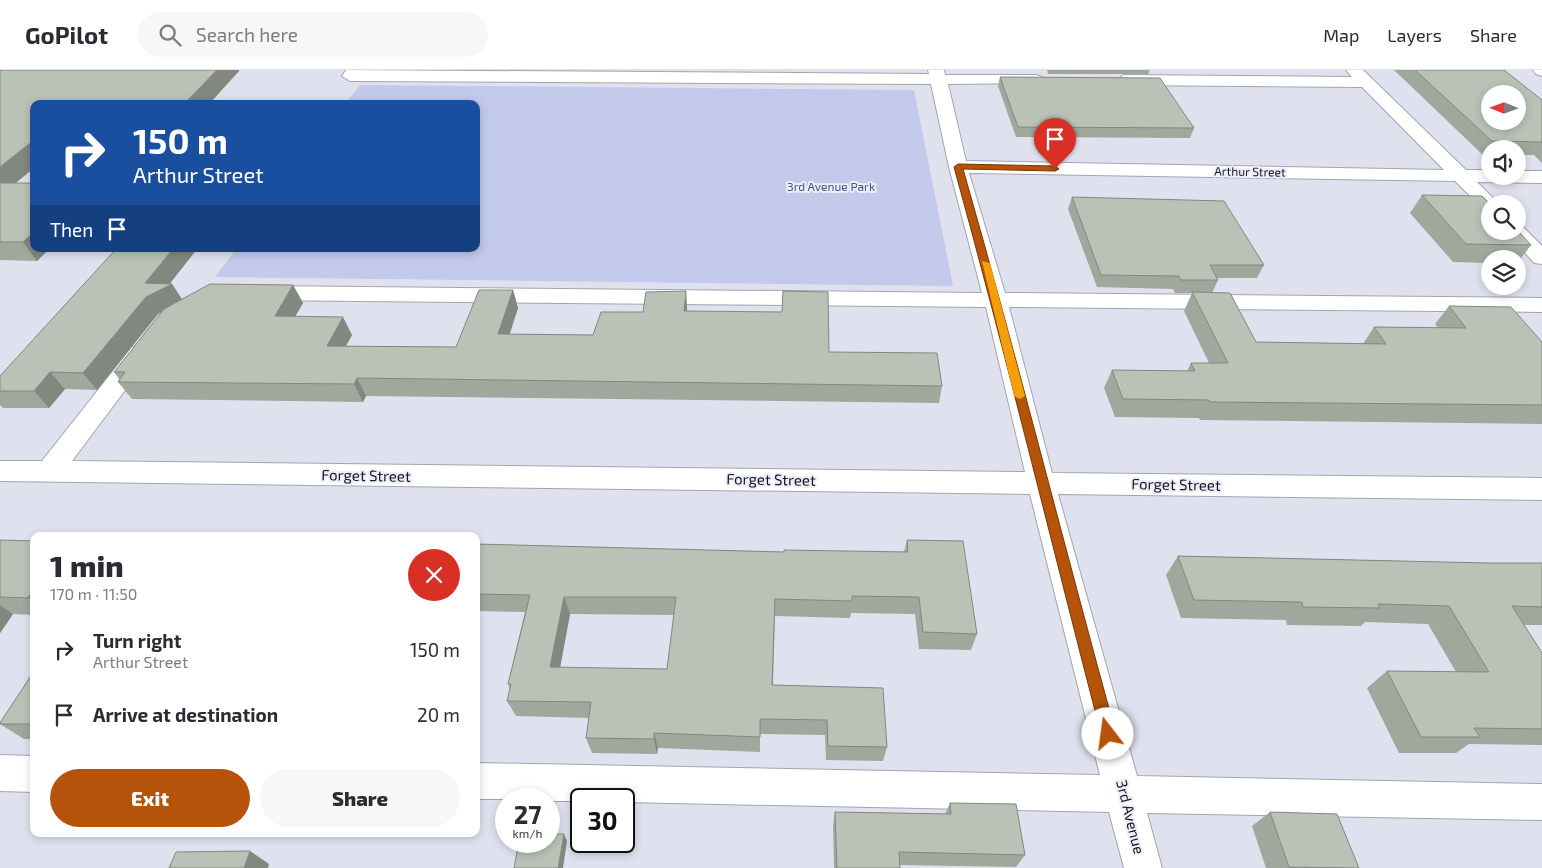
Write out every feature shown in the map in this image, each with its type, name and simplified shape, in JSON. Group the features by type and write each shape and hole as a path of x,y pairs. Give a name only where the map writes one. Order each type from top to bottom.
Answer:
{"street":[{"path":"355,70 350,76 937,75 1057,80"},
{"name":"3rd Avenue","path":"937,75 958,167 996,301 1041,484 1143,868"},
{"path":"1107,80 1359,76 1481,196"},
{"name":"Arthur Street","path":"958,167 1542,177"},
{"path":"1525,240 1542,258"},
{"path":"236,293 1542,305"},
{"path":"49,472 155,335"},
{"name":"Forget Street","path":"3,474 49,472 1542,489"},
{"path":"0,773 30,774"},
{"path":"480,781 1124,792 1542,802"}],"green space":[{"name":"3rd Avenue Park","path":"360,85 914,90 953,286 215,277 234,252 480,252 480,100 348,100"}],"building":[{"path":"0,70 217,70 188,100 30,100 30,143 0,167"},
{"path":"1415,70 1504,70 1523,85 1481,85 1481,130 1526,130 1526,87 1542,100 1542,142 1491,140"},
{"path":"1000,77 1160,78 1194,128 1018,127"},
{"path":"0,183 30,183 30,236 23,242 0,242"},
{"path":"1422,195 1481,196 1481,240 1526,240 1531,245 1466,244"},
{"path":"1072,197 1224,201 1264,265 1210,265 1218,280 1181,280 1179,276 1101,275"},
{"path":"113,252 171,252 145,283 172,284 146,297 83,373 50,372 34,391 0,391 0,376"},
{"path":"210,284 293,285 275,316 343,317 327,346 456,347 479,290 513,290 498,334 593,335 601,312 643,312 646,292 686,291 684,311 782,312 783,291 828,292 829,352 937,353 942,386 357,378 354,384 118,382 125,372 114,372 164,309"},
{"path":"1192,292 1230,293 1256,342 1386,344 1374,327 1466,328 1449,306 1511,307 1542,342 1542,405 1210,402 1209,400 1123,399 1112,370 1195,371 1191,363 1228,363"},
{"path":"0,540 30,541 30,595 28,598 0,597"},
{"path":"907,540 963,541 977,634 923,632 919,597 852,596 852,601 775,599 772,685 883,688 887,747 828,746 827,720 760,719 760,737 654,733 654,739 586,738 591,702 507,701 511,684 508,684 530,595 480,594 480,544 784,552 784,550 908,552","holes":["564,597 676,597 667,669 550,667"]},
{"path":"1178,556 1542,563 1542,607 1512,606 1542,653 1542,729 1474,728 1480,737 1421,737 1387,671 1489,672 1449,606 1378,604 1380,608 1303,607 1302,602 1194,600"},
{"path":"30,677 30,724 0,723"},
{"path":"950,803 1016,804 1025,855 899,852 900,868 837,868 835,812 951,814"},
{"path":"1270,812 1337,814 1359,868 1289,867"},
{"path":"560,834 564,834 558,868 514,868 517,853 560,853"},
{"path":"250,851 244,868 169,868 176,852"}],"slow traffic":[{"path":"986,263 1020,396"}],"route":[{"path":"1055,169 958,167 996,301 1041,484 1108,734"}]}
